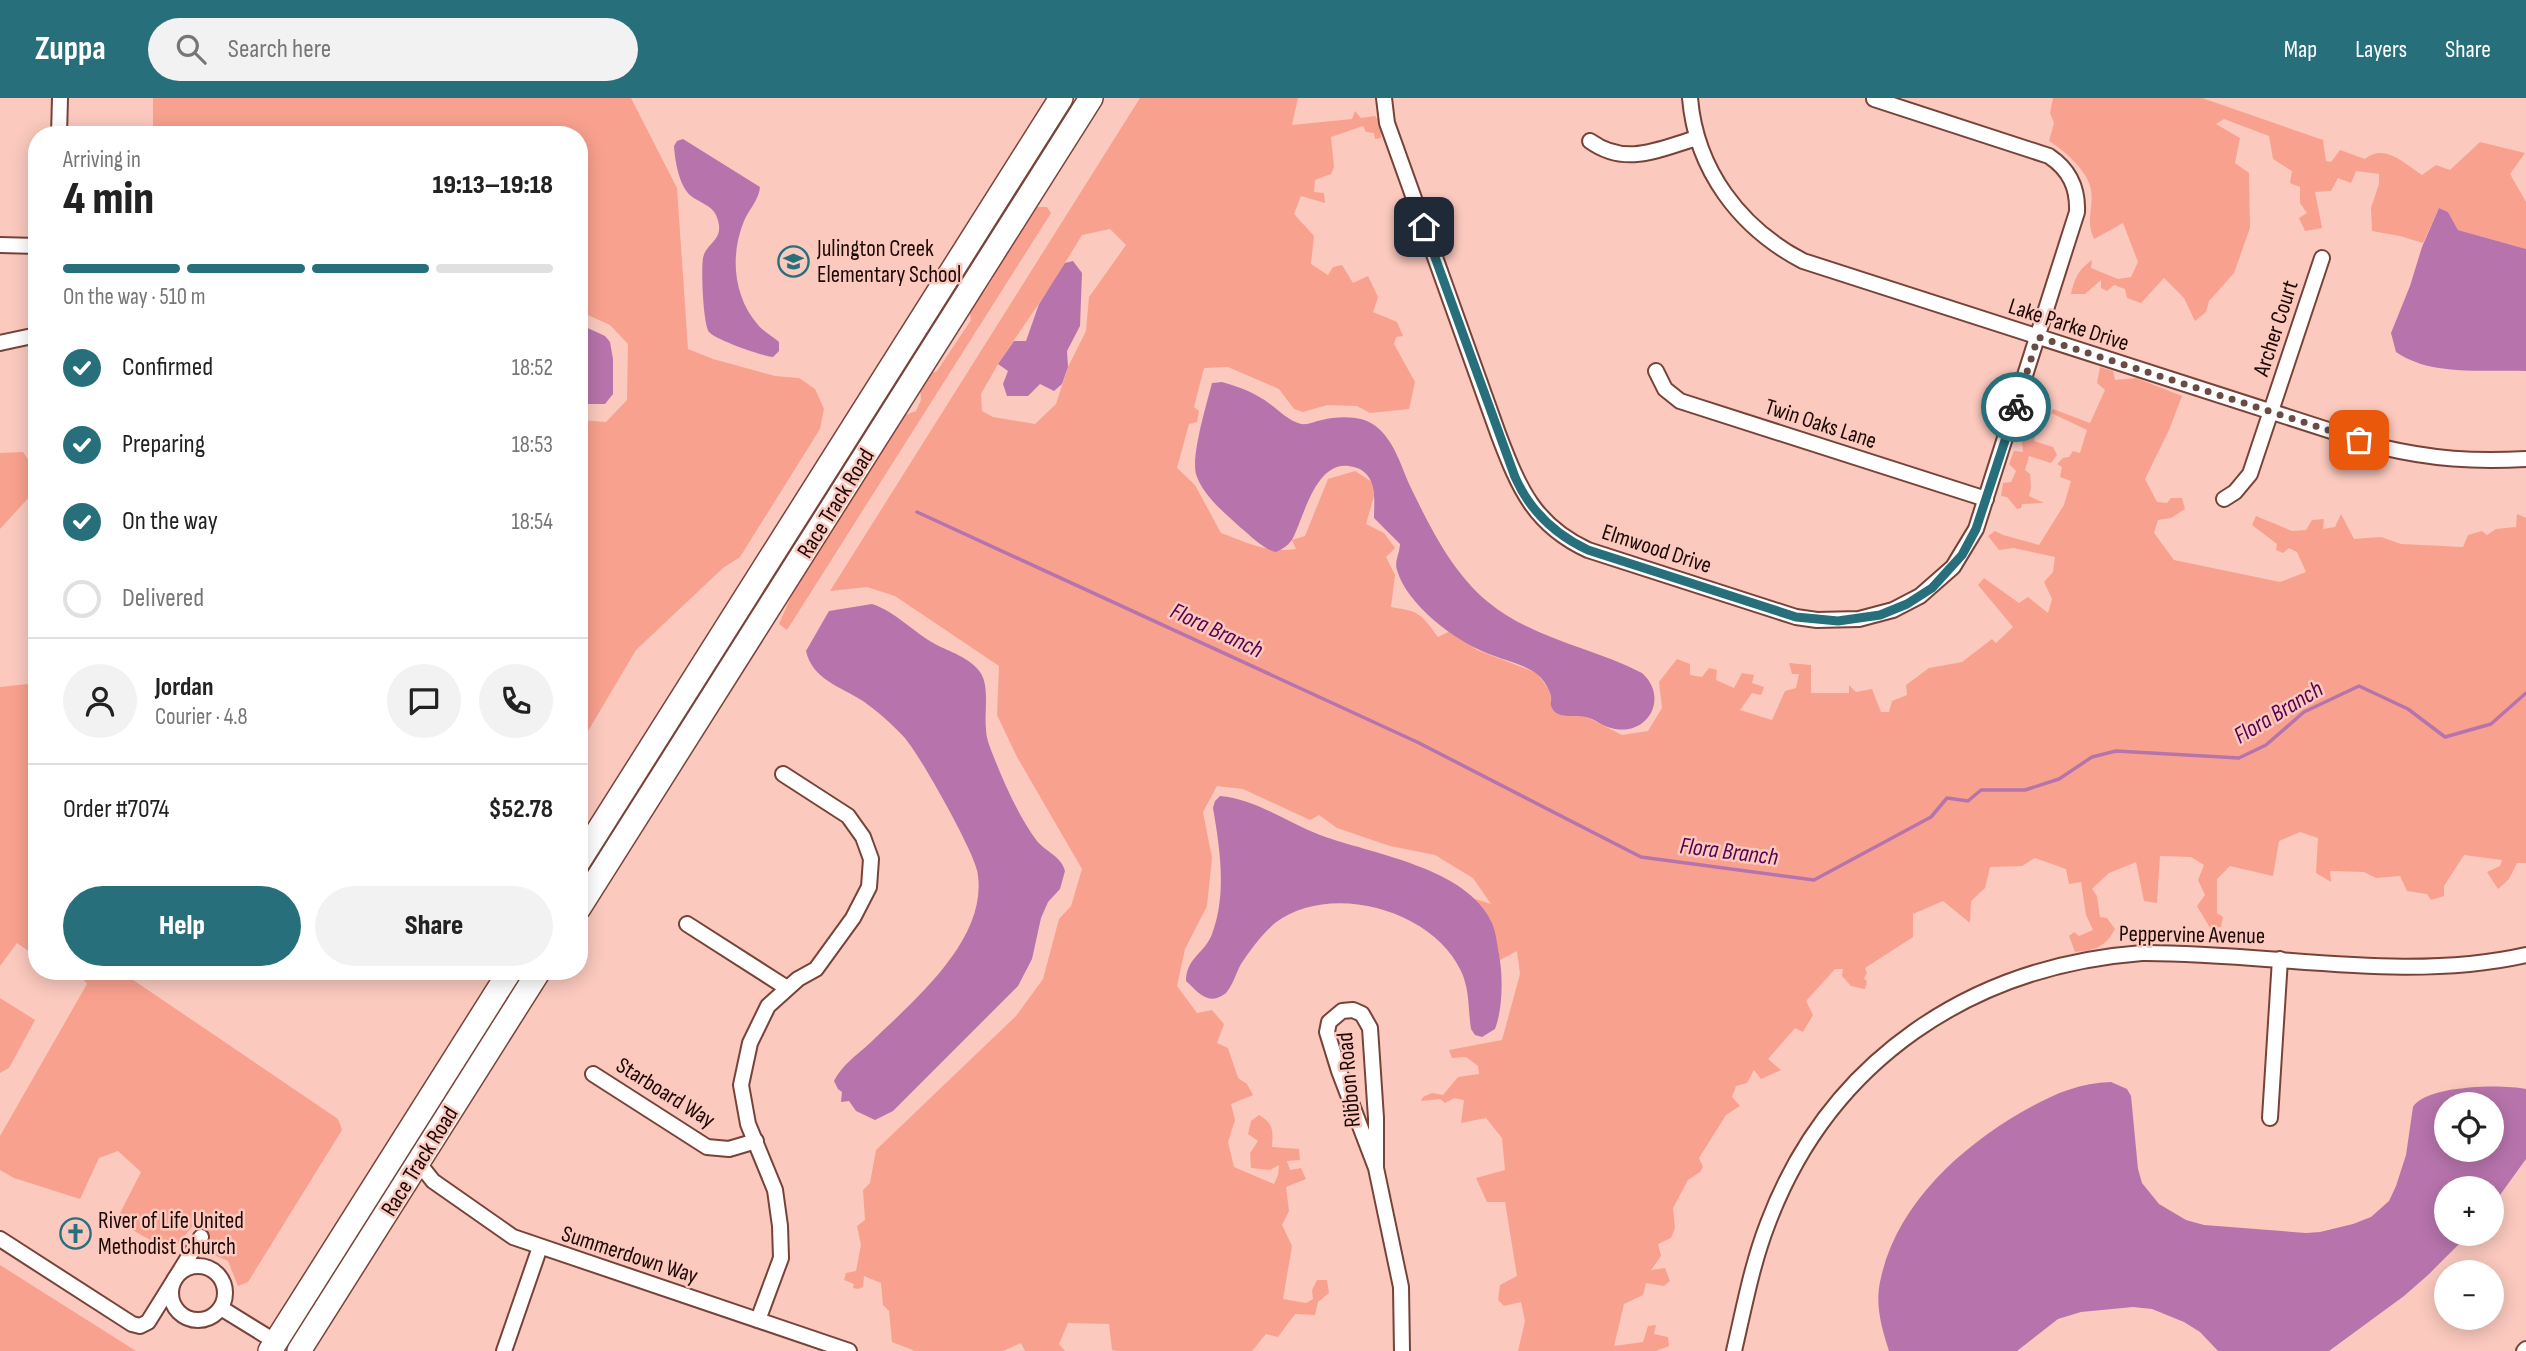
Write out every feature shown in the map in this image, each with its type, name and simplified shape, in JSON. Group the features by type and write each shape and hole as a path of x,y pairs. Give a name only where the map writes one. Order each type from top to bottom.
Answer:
{"main road":[{"name":"Race Track Road","path":"588,879 1091,98"},
{"name":"Race Track Road","path":"588,847 1056,107"},
{"path":"1056,107 1070,130"},
{"path":"1006,184 1027,199"},
{"name":"Race Track Road","path":"279,1348 504,980"},
{"name":"Race Track Road","path":"299,1351 533,980"}],"street":[{"path":"59,126 60,98"},
{"name":"Elmwood Drive","path":"1384,98 1387,123 1515,477 1532,507 1567,539 1588,550 1796,617 1827,621 1859,620 1907,604 1943,578 1969,542 1986,499 2077,212 2077,196 2068,173 2056,161 2042,153 1874,99"},
{"name":"Lake Parke Drive","path":"1690,98 1697,138 1705,162 1726,197 1753,227 1785,251 1822,268 2381,447 2458,461 2526,459"},
{"path":"1590,141 1606,151 1636,155 1697,138"},
{"path":"0,245 28,246"},
{"name":"Archer Court","path":"2224,499 2235,492 2250,474 2322,258"},
{"path":"0,344 28,337"},
{"name":"Twin Oaks Lane","path":"1656,371 1665,389 1680,401 1986,499"},
{"path":"758,1320 781,1258 775,1190 748,1124 741,1085 750,1043 768,1006 787,988 816,970 853,918 869,887 871,859 863,837 848,816 783,774"},
{"path":"687,924 787,988"},
{"name":"Peppervine Avenue","path":"1734,1351 1756,1257 1768,1223 1811,1138 1877,1061 1905,1038 1967,999 2023,975 2070,962 2142,953 2401,967 2440,966 2526,955"},
{"path":"2270,1118 2280,959"},
{"name":"Ribbon Road","path":"1376,1168 1376,1118 1370,1028 1362,1014 1353,1010 1342,1011 1329,1022 1327,1032 1376,1168 1401,1287 1402,1351"},
{"name":"Starboard Way","path":"593,1074 707,1147 729,1149 756,1142"},
{"name":"Summerdown Way","path":"418,1162 433,1181 513,1237 849,1351"},
{"path":"0,1239 135,1325 143,1325 148,1322 201,1237"},
{"path":"504,1351 540,1247"},
{"path":"191,1266 201,1266 213,1271 225,1290 221,1308 215,1315 203,1320 190,1319 179,1313 171,1300 175,1279 191,1266"},
{"path":"221,1308 279,1348"}],"shaded area":[{"path":"153,98 631,98 677,188 688,349 713,359 775,376 799,378 815,389 824,409 820,429 740,557 723,568 636,650 588,731 588,421 606,422 627,400 628,344 610,325 588,315 588,126 153,126"},
{"path":"1140,98 1298,98 1292,125 1352,119 1355,111 1361,118 1375,116 1381,123 1381,138 1375,139 1374,133 1366,132 1363,126 1331,137 1334,167 1331,174 1315,180 1314,192 1324,193 1325,203 1301,196 1294,214 1314,236 1311,264 1328,275 1333,267 1342,265 1353,283 1368,276 1378,297 1373,312 1397,322 1403,336 1396,337 1394,344 1415,382 1409,409 1370,413 1357,406 1327,405 1303,412 1294,409 1279,389 1228,367 1204,368 1194,407 1199,411 1197,422 1189,424 1177,468 1195,485 1221,533 1267,548 1296,549 1292,540 1305,536 1328,479 1355,471 1372,482 1374,496 1366,524 1384,533 1395,548 1386,557 1395,575 1391,607 1419,615 1438,637 1450,631 1477,650 1537,673 1549,690 1551,698 1566,716 1585,716 1622,735 1648,731 1662,708 1659,682 1677,659 1690,664 1690,675 1702,677 1709,668 1717,670 1716,680 1734,688 1742,673 1754,675 1752,683 1764,687 1761,695 1752,693 1740,710 1772,720 1785,691 1796,688 1799,674 1792,674 1789,663 1811,665 1811,693 1849,693 1849,685 1856,692 1872,689 1881,712 1889,712 1892,701 1907,695 1906,685 1929,668 1962,662 1992,639 1996,643 2013,627 1978,585 1984,578 2019,603 2028,597 2048,613 2052,599 2044,582 2053,572 2055,557 2014,548 1999,550 1988,536 1995,531 2039,545 2064,505 2071,481 2060,477 2062,467 2057,464 2063,458 2069,457 2073,451 2080,453 2087,430 2051,413 2053,409 2090,423 2105,390 2097,383 2100,367 2113,371 2115,380 2136,378 2182,396 2145,479 2157,502 2167,503 2171,498 2182,498 2185,509 2171,518 2158,520 2154,533 2174,560 2280,582 2306,572 2297,552 2289,548 2283,553 2276,550 2277,544 2252,525 2256,516 2292,531 2306,530 2312,520 2324,519 2323,529 2335,527 2341,514 2354,539 2381,537 2401,544 2463,547 2468,535 2482,531 2487,535 2496,529 2516,527 2517,514 2526,518 2526,863 2517,863 2509,879 2498,889 2487,872 2500,866 2502,860 2464,855 2444,886 2444,896 2431,900 2427,894 2407,891 2400,876 2376,878 2364,872 2330,871 2331,882 2316,873 2318,838 2300,832 2279,841 2273,876 2230,866 2217,879 2217,913 2223,917 2221,927 2210,928 2197,906 2205,895 2198,880 2204,865 2191,857 2160,856 2157,903 2144,901 2136,862 2109,873 2092,889 2097,896 2100,917 2107,918 2115,929 2099,947 2075,952 2069,936 2074,932 2079,936 2093,930 2086,915 2081,882 2069,884 2066,869 2035,858 2022,866 1990,867 1985,888 1971,901 1970,923 1943,901 1913,914 1913,937 1865,968 1865,989 1851,986 1842,976 1843,969 1835,969 1806,1001 1813,1015 1803,1032 1795,1028 1768,1059 1781,1070 1761,1079 1754,1070 1747,1083 1736,1086 1732,1097 1740,1106 1726,1115 1699,1158 1703,1167 1688,1180 1673,1208 1675,1228 1671,1238 1658,1244 1661,1256 1651,1270 1665,1268 1670,1281 1664,1286 1646,1283 1643,1295 1624,1304 1614,1346 1643,1342 1648,1326 1656,1325 1654,1334 1668,1337 1669,1346 1656,1351 1518,1351 1525,1321 1521,1302 1504,1306 1498,1300 1500,1285 1517,1276 1505,1202 1487,1202 1476,1178 1505,1170 1502,1138 1486,1118 1461,1123 1464,1100 1454,1098 1445,1103 1440,1099 1421,1101 1432,1093 1443,1095 1458,1077 1479,1074 1478,1066 1466,1057 1452,1058 1449,1050 1502,1040 1520,974 1517,951 1500,960 1489,919 1472,898 1491,904 1473,878 1435,855 1390,846 1337,828 1319,815 1310,820 1243,789 1217,786 1203,812 1212,858 1207,906 1185,949 1177,986 1197,1013 1212,1010 1224,1024 1217,1043 1228,1048 1238,1078 1247,1084 1253,1095 1231,1104 1235,1120 1228,1142 1234,1167 1274,1184 1279,1165 1270,1170 1251,1168 1250,1153 1258,1141 1248,1134 1251,1121 1259,1115 1272,1128 1272,1147 1299,1149 1300,1160 1287,1161 1290,1170 1301,1168 1306,1179 1286,1187 1289,1211 1282,1225 1292,1246 1283,1299 1306,1303 1313,1299 1312,1290 1317,1280 1327,1280 1329,1293 1318,1302 1315,1315 1295,1314 1278,1337 1266,1334 1252,1351 1118,1351 1112,1350 1109,1324 1068,1323 1059,1344 1065,1351 1025,1351 1021,1343 1003,1351 915,1351 892,1342 889,1311 883,1305 881,1283 864,1276 863,1287 858,1289 844,1280 846,1273 856,1271 861,1245 857,1226 865,1220 863,1190 870,1183 876,1150 1016,1016 1043,979 1059,919 1071,906 1082,869 1017,757 997,715 999,666 895,596 867,587 830,591","holes":["1110,229 1126,245 1089,297 1086,331 1068,367 1056,404 1035,424 993,417 982,411 981,394 998,364 1082,235"]},
{"path":"2053,98 2202,98 2323,140 2326,161 2331,162 2340,150 2365,159 2379,153 2387,154 2422,175 2436,165 2450,170 2480,142 2525,153 2510,174 2526,202 2526,249 2458,230 2448,212 2439,208 2423,243 2372,231 2371,208 2379,184 2379,174 2356,171 2351,183 2338,178 2331,191 2315,192 2322,228 2305,231 2299,218 2307,213 2300,203 2300,187 2290,183 2292,171 2273,159 2269,136 2224,119 2216,124 2240,138 2235,163 2249,173 2250,228 2234,273 2209,301 2206,312 2195,321 2184,298 2164,278 2141,303 2127,298 2125,289 2114,285 2107,291 2101,288 2101,280 2085,294 2071,294 2078,275 2092,260 2091,268 2118,279 2131,277 2138,262 2123,223 2094,239 2090,226 2092,197 2089,183 2074,162 2049,141 2054,123 2050,113"},
{"path":"683,139 760,187 740,234 736,275 743,301 750,314 760,327 779,342 779,351 773,357 740,347 709,332 704,308 702,264 705,253 718,235 719,223 714,212 691,196 681,180 674,146 677,141"},
{"path":"1034,207 1047,207 1051,213 787,630 779,624 803,569 900,417 916,411 921,400 920,387 927,375 937,371 971,320 969,307 975,294 985,291 997,270 1005,246 1018,237"},
{"path":"2439,208 2448,212 2458,230 2526,249 2526,371 2442,368 2410,360 2396,352 2391,333"},
{"path":"1073,261 1082,273 1080,326 1067,351 1068,367 1062,384 1054,391 1040,384 1028,396 1007,396 1003,384 1008,371 998,364 1014,341 1026,341 1039,304 1065,263"},
{"path":"588,328 605,336 610,342 613,394 605,404 588,404"},
{"path":"1222,382 1256,395 1301,424 1351,418 1366,421 1378,428 1394,448 1411,488 1443,549 1475,590 1505,615 1524,625 1642,673 1654,694 1651,714 1644,722 1624,730 1608,727 1586,717 1558,714 1551,706 1546,685 1534,672 1476,648 1434,620 1402,583 1396,567 1400,544 1374,518 1373,487 1368,476 1359,469 1338,467 1328,472 1313,492 1293,538 1286,546 1276,552 1258,542 1215,504 1203,489 1196,474 1198,442 1212,383"},
{"path":"2037,426 2034,441 2053,447 2057,455 2051,463 2029,456 2025,470 2030,474 2029,496 2044,503 2022,504 2021,508 2017,509 2007,497 2001,496 2003,483 2011,482 2016,471 2009,464 2014,451 2023,452 2022,441 2031,428"},
{"path":"23,452 28,459 28,498 0,529 0,453"},
{"path":"872,604 889,612 935,644 965,659 980,672 986,692 987,736 1002,777 1030,832 1053,854 1065,871 1060,889 1048,902 1041,918 1032,959 1018,986 893,1111 875,1120 856,1111 849,1101 841,1102 842,1092 834,1081 845,1065 907,1008 945,966 961,944 972,920 978,895 977,870 966,843 910,745 879,713 828,681 809,661 806,651 829,611"},
{"path":"28,684 28,951 17,943 0,966 0,687"},
{"path":"1220,796 1258,806 1320,835 1416,865 1462,888 1480,904 1492,923 1495,934 1502,982 1500,1012 1495,1029 1482,1037 1475,1035 1471,1029 1467,993 1461,971 1447,950 1428,932 1404,918 1378,908 1351,904 1323,904 1298,911 1275,923 1248,953 1226,993 1212,999 1196,991 1186,981 1187,973 1192,961 1212,934 1221,887 1220,855 1213,808"},
{"path":"84,980 133,980 338,1119 342,1130 248,1282 238,1286 228,1261 212,1254 210,1235 194,1224 172,1252 116,1221 141,1172 118,1151 99,1158 80,1199 14,1178 0,1170 0,1136 87,984"},
{"path":"0,998 35,1020 9,1068 0,1073"},
{"path":"2111,1082 2127,1089 2131,1096 2138,1169 2142,1183 2159,1204 2186,1220 2204,1225 2306,1233 2353,1224 2371,1217 2389,1201 2396,1186 2406,1155 2413,1107 2434,1094 2434,1162 2504,1162 2504,1092 2440,1092 2448,1090 2484,1087 2526,1089 2526,1159 2504,1189 2504,1176 2434,1176 2434,1246 2457,1246 2443,1260 2434,1260 2434,1269 2404,1296 2329,1351 2218,1351 2200,1332 2184,1322 2152,1309 2133,1307 2081,1312 2058,1319 2017,1351 1889,1351 1879,1309 1880,1282 1899,1229 1914,1205 1932,1183 1974,1144 2020,1113 2075,1088"},
{"path":"0,1265 136,1351 0,1351"}],"waterway":[{"name":"Flora Branch","path":"917,512 1417,742 1641,857 1814,880 1931,817 1947,798 1968,801 1981,790 2025,790 2059,779 2092,757 2116,751 2239,758 2266,745 2304,712 2359,686 2408,709 2445,737 2491,724 2526,693"}],"way so far":[{"path":"2016,407 2038,337 2359,440"}],"place":[{"name":"Julington Creek Elementary School","path":"794,261"},
{"name":"River of Life United Methodist Church","path":"75,1233"}],"route":[{"path":"1424,227 1519,487 1540,516 1557,532 1588,550 1796,617 1838,621 1880,615 1907,604 1943,578 1962,555 1976,529 2016,407"}]}
